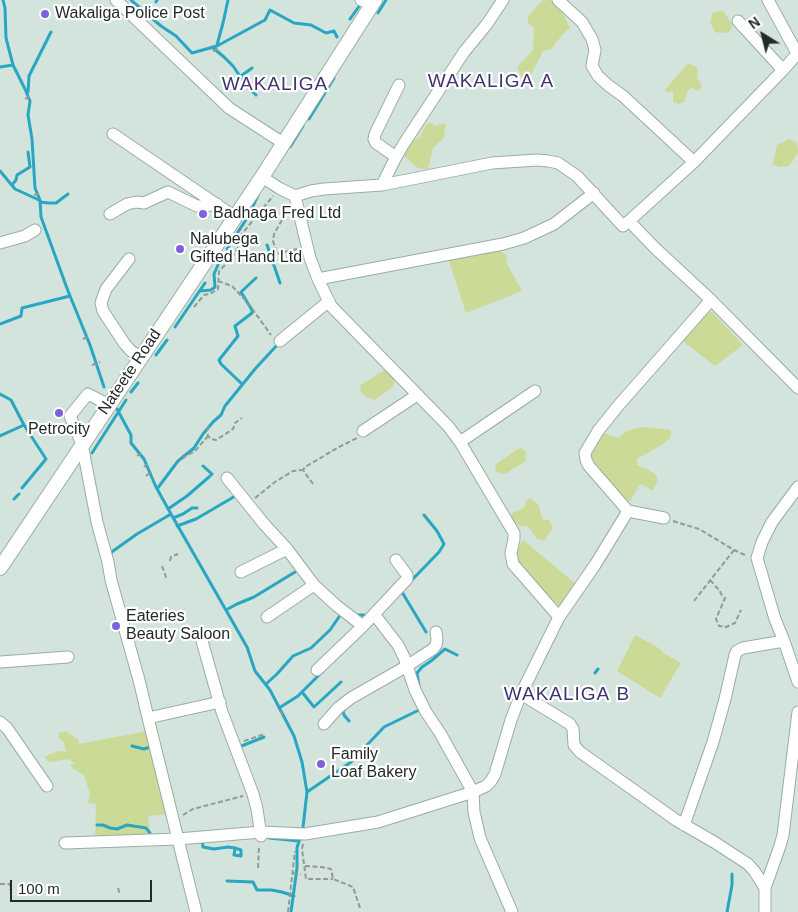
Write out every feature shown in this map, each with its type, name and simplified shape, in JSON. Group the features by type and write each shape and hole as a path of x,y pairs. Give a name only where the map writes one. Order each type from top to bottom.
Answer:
{"main road":[{"name":"Nateete Road","path":"0,568 262,177 369,2"}],"street":[{"path":"116,0 229,108 283,144"},
{"path":"382,185 396,157 464,52 487,24 503,0"},
{"path":"558,0 582,22 592,39 595,50 592,66 598,76 608,86 623,96 694,162"},
{"path":"262,177 295,196 324,189 382,185 492,163 537,160 558,163 568,169 594,193 623,226 694,162 798,54 768,0"},
{"path":"738,21 783,70"},
{"path":"396,157 376,143 374,139 400,85"},
{"path":"113,134 235,217"},
{"path":"110,214 127,204 144,203 168,192 197,206 216,204"},
{"path":"318,279 485,248 524,238 554,224 594,193"},
{"path":"295,196 307,247 328,302 448,426 460,442 514,533 511,553 513,564 559,616"},
{"path":"629,222 711,300 798,388"},
{"path":"0,243 25,236 34,230"},
{"path":"129,259 106,289 101,303 103,311 124,343 140,357"},
{"path":"664,518 628,511 589,466 585,453 598,431 618,406 711,300"},
{"path":"280,340 328,302"},
{"path":"460,442 535,391"},
{"path":"108,405 88,394 70,415 82,444 100,531 196,912"},
{"path":"360,435 417,395"},
{"path":"227,478 271,537 287,549 314,585 336,606 362,626"},
{"path":"798,487 772,522 762,542 758,558 775,619 798,682"},
{"path":"65,843 261,834 301,834 378,822 473,792 486,786 495,774 521,694 559,616 595,565 628,511"},
{"path":"241,572 287,549"},
{"path":"317,670 407,579 407,575 396,560"},
{"path":"267,617 314,585"},
{"path":"374,614 398,646 426,712 473,792 474,812 480,838 512,912"},
{"path":"324,724 338,708 351,698 433,649 437,640 436,632"},
{"path":"202,641 225,719 253,794 261,834"},
{"path":"684,825 713,742 737,651 743,648 784,641"},
{"path":"0,662 68,657"},
{"path":"521,694 570,724 573,729 574,745 580,752 684,825 748,864 765,888"},
{"path":"148,718 220,702"},
{"path":"765,912 765,888 783,835 798,712"},
{"path":"0,722 47,786"}],"path":[{"path":"213,51 219,48"},
{"path":"24,99 30,96"},
{"path":"194,307 204,295 218,289 219,271 231,259 239,246 241,235 279,188"},
{"path":"34,195 41,193"},
{"path":"282,220 274,234 273,241 277,254 307,247"},
{"path":"218,281 232,286 248,303 274,338 280,340"},
{"path":"242,298 243,303"},
{"path":"83,339 90,336"},
{"path":"92,365 100,362"},
{"path":"209,427 207,430 208,436 216,440 233,429 242,418"},
{"path":"247,504 275,482 293,471 303,470 305,467 360,435"},
{"path":"183,459 195,451 208,436"},
{"path":"137,456 142,453"},
{"path":"144,467 148,464"},
{"path":"303,470 313,484"},
{"path":"146,476 151,472"},
{"path":"664,518 700,529 744,555 758,558"},
{"path":"694,601 734,550"},
{"path":"170,561 172,557 178,554"},
{"path":"162,566 167,580"},
{"path":"710,580 725,598 716,619 719,626 726,627 735,623 741,610"},
{"path":"280,711 284,717"},
{"path":"235,745 265,734"},
{"path":"174,823 182,815 193,809 246,795"},
{"path":"301,834 306,879 333,878 353,887 360,908"},
{"path":"288,912 294,851"},
{"path":"305,866 331,869 333,878"},
{"path":"293,873 301,874"},
{"path":"0,884 10,884 10,890"},
{"path":"118,888 120,895"}],"green space":[{"path":"544,0 561,0 562,12 570,28 551,49 543,51 531,75 522,78 517,67 533,50 534,28 528,23 528,16"},
{"path":"723,11 733,25 729,32 715,32 710,22 713,12"},
{"path":"688,63 698,68 697,77 702,87 699,91 692,88 688,90 685,101 679,104 673,102 673,91 667,93 665,90"},
{"path":"432,123 435,126 446,123 444,138 433,148 428,169 418,168 402,154 406,144 419,138 427,124"},
{"path":"789,139 797,143 798,153 789,166 779,167 773,164 777,145"},
{"path":"497,251 507,256 506,262 522,291 466,313 448,258"},
{"path":"709,311 743,345 715,366 680,339"},
{"path":"385,370 396,377 393,387 374,400 368,398 361,392 360,385"},
{"path":"645,427 671,430 670,438 663,444 637,459 637,465 656,475 658,481 652,491 640,484 631,500 624,502 600,484 591,460 594,444 604,433 618,438 628,430"},
{"path":"521,448 525,451 526,461 505,474 496,472 495,465"},
{"path":"530,498 538,504 543,520 549,520 553,528 544,541 536,538 529,527 520,526 511,520 512,513 524,508 526,501"},
{"path":"523,540 577,585 561,605 558,605 517,565 516,552"},
{"path":"635,635 681,663 660,698 617,671"},
{"path":"66,731 79,740 78,744 148,731 167,814 148,816 151,840 95,840 96,804 88,803 90,794 84,775 72,768 71,764 75,764 68,759 49,762 44,757 58,751 66,752 64,742 59,739 59,733"}],"waterway":[{"path":"3,0 6,38 13,65 30,101 28,115 32,139 35,188 40,200 41,217 104,387"},
{"path":"131,0 161,26 176,36 192,53 217,46 265,20 270,10 294,23 311,25 326,33 334,31 337,37"},
{"path":"217,45 228,0"},
{"path":"378,13 386,0"},
{"path":"350,19 360,5"},
{"path":"28,92 29,76 51,32"},
{"path":"212,47 233,66 246,85 256,95"},
{"path":"0,67 13,65"},
{"path":"241,76 252,68"},
{"path":"309,119 334,78"},
{"path":"290,147 303,126"},
{"path":"12,185 17,175 30,167 28,152"},
{"path":"0,171 15,189 39,200"},
{"path":"40,202 56,203 68,194"},
{"path":"227,249 249,215 258,195"},
{"path":"267,245 280,283"},
{"path":"200,291 211,290 215,287 214,274 221,258"},
{"path":"242,384 219,360 238,336 235,326 252,313 241,292 256,278"},
{"path":"175,327 205,283"},
{"path":"0,324 21,316 22,308 70,296"},
{"path":"156,355 167,340"},
{"path":"157,489 178,461 194,448 203,434 221,415 225,406 279,343"},
{"path":"131,392 138,383"},
{"path":"0,394 11,400 24,425 0,436"},
{"path":"92,453 126,400"},
{"path":"117,409 131,435 131,443 144,459 156,487 247,647 255,671 270,690 294,736 302,762 307,792 302,836 297,848 297,868 291,912"},
{"path":"22,488 46,459 24,425"},
{"path":"168,509 187,496 212,474 203,466"},
{"path":"14,499 19,494"},
{"path":"177,526 196,519 237,495"},
{"path":"173,518 192,508 197,508"},
{"path":"109,556 137,534 171,514"},
{"path":"410,582 439,552 444,544 437,531 424,515"},
{"path":"226,610 254,597 295,572"},
{"path":"402,592 426,632"},
{"path":"266,684 293,656 311,648 330,630 341,614"},
{"path":"355,615 367,617"},
{"path":"419,686 417,673 422,667 445,649 457,655"},
{"path":"595,673 598,669"},
{"path":"279,708 298,696 322,672"},
{"path":"302,692 314,707 341,682"},
{"path":"345,709 343,711 344,715 349,721"},
{"path":"307,792 351,762 384,727 419,710"},
{"path":"239,747 264,737"},
{"path":"132,746 144,749 150,746"},
{"path":"97,825 117,829 127,825 146,828 150,833 150,837"},
{"path":"269,838 299,841"},
{"path":"202,841 203,847 214,849 228,847 235,848 241,850 241,856 234,855 235,848"},
{"path":"727,912 732,874"},
{"path":"227,881 253,882 257,890 271,890 294,896"}],"place":[{"name":"Wakaliga Police Post","path":"45,14"},
{"name":"Badhaga Fred Ltd","path":"203,214"},
{"name":"Nalubega Gifted Hand Ltd","path":"180,249"},
{"name":"Petrocity","path":"59,413"},
{"name":"Eateries Beauty Saloon","path":"116,626"},
{"name":"Family Loaf Bakery","path":"321,764"}],"district":[{"name":"WAKALIGA A","path":"491,82"},
{"name":"WAKALIGA","path":"275,85"},
{"name":"WAKALIGA B","path":"567,695"}]}
